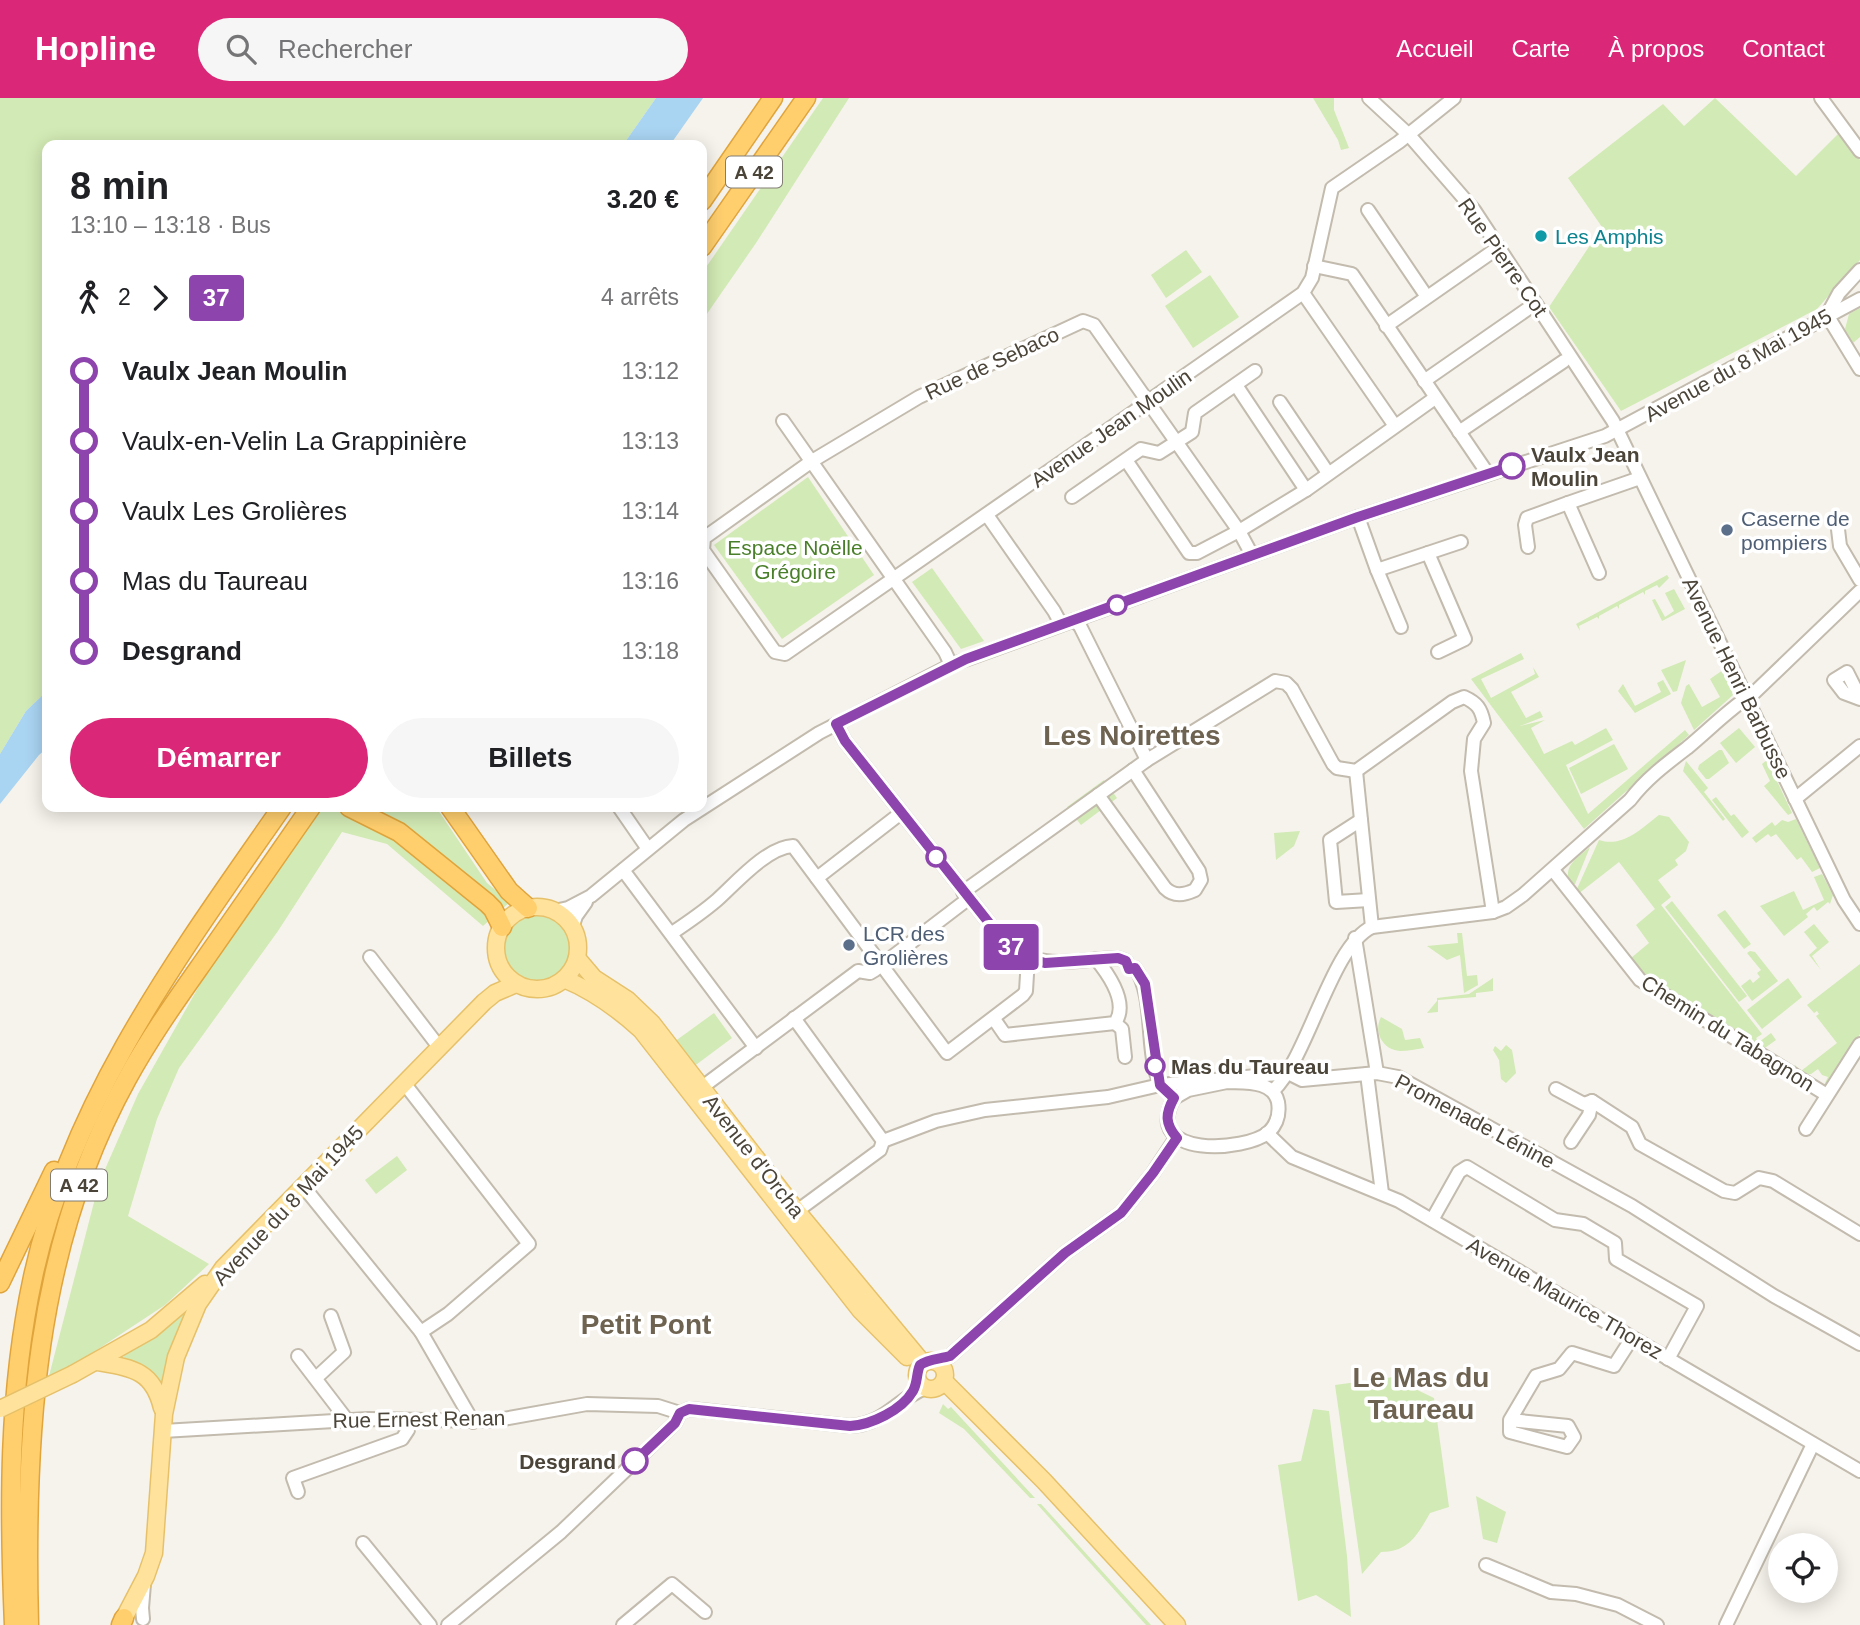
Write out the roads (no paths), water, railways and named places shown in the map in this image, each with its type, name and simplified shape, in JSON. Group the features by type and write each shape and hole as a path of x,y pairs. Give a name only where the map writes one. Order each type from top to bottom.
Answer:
{"highway":[{"name":"A 42","path":"707,194 773,98"},
{"name":"A 42","path":"707,240 806,98"},
{"name":"A 42","path":"14,1625 11,1470 17,1368 38,1255 59,1187 109,1074 149,1003 279,812"},
{"name":"A 42","path":"29,1625 28,1521 31,1424 36,1374 52,1279 76,1194 110,1110 146,1046 308,812"},
{"path":"359,812 399,832 487,903 502,927"},
{"path":"454,812 509,891 528,908"},
{"path":"0,1283 62,1154 82,1131"}],"main road":[{"path":"528,908 554,911 565,918 577,939 574,966 564,979 544,989 516,984 500,966 496,946 502,927 510,917 528,908"},
{"name":"Avenue d'Orcha","path":"577,958 594,978 628,1000 652,1023 797,1210 953,1404 975,1412 1044,1481 1178,1625"},
{"name":"Avenue du 8 Mai 1945","path":"484,1002 496,981 500,966"},
{"name":"Avenue d'Orcha","path":"564,979 620,1011 641,1030 860,1310 931,1375"},
{"name":"Avenue du 8 Mai 1945","path":"122,1621 146,1576 154,1553 164,1414 176,1357 198,1304 223,1268 439,1047 495,993 516,984"},
{"path":"0,1409 97,1362 151,1330 223,1268"},
{"path":"97,1362 124,1366 149,1379 159,1392 164,1414"}],"street":[{"name":"Rue Pierre Cot","path":"1369,98 1409,135 1474,210 1617,430"},
{"path":"1395,426 1303,293 1310,284 1332,188 1409,135 1454,98"},
{"path":"1821,98 1860,151"},
{"path":"1368,210 1427,297"},
{"path":"1386,326 1492,252"},
{"path":"1314,266 1352,274 1488,474"},
{"path":"1860,270 1839,293 1827,315 1860,369"},
{"name":"Avenue Jean Moulin","path":"894,580 1303,293"},
{"name":"Avenue du 8 Mai 1945","path":"707,805 836,724 951,665 1358,517 1605,436 1860,299"},
{"path":"1424,381 1529,308"},
{"name":"Rue de Sebaco","path":"812,461 919,397 1083,321 1094,325 1239,531 1252,555"},
{"path":"1459,432 1564,361"},
{"path":"1072,497 1141,449 1159,453 1177,443 1192,432 1195,413 1255,371"},
{"path":"1236,385 1306,490"},
{"path":"1126,460 1189,553 1197,553 1306,490 1435,398"},
{"path":"1280,402 1328,473"},
{"path":"783,421 945,652 951,665"},
{"name":"Avenue Henri Barbusse","path":"1617,430 1847,905 1860,924"},
{"path":"707,536 812,461"},
{"path":"1528,547 1525,525 1527,518 1640,478"},
{"path":"1568,503 1599,573"},
{"path":"987,515 1054,611 1067,622 1080,626 1147,760"},
{"path":"1358,517 1401,626"},
{"path":"1837,521 1840,546 1860,580"},
{"path":"1377,570 1461,541"},
{"path":"1428,552 1465,639 1438,652"},
{"path":"707,556 779,654 785,654 894,580"},
{"path":"1273,1091 1288,1073 1355,938 1371,927 1493,912 1506,907 1553,870 1660,769 1755,692 1860,591"},
{"path":"701,1088 858,971 870,973 883,964 966,895 1147,760 1275,681 1281,681 1292,689 1337,768 1356,771 1452,702 1464,696 1474,701 1481,709 1484,723 1474,739 1471,771 1493,912"},
{"path":"836,724 845,741 996,934 1018,953 1045,963 1118,958 1131,965 1145,984 1160,1085 1174,1098"},
{"path":"1796,799 1860,747"},
{"path":"1098,795 1170,894 1178,895 1195,890 1201,880 1199,871 1133,770"},
{"path":"1356,771 1371,927"},
{"path":"622,812 648,849"},
{"name":"Avenue du 8 Mai 1945","path":"572,928 581,907 591,896 696,812"},
{"path":"817,878 901,813"},
{"path":"1361,820 1330,840 1336,902 1370,900"},
{"path":"672,933 718,899 750,868 787,846 793,846 947,1053 1026,991 1028,958"},
{"path":"623,870 756,1048"},
{"name":"Chemin du Tabagnon","path":"1553,870 1640,980 1827,1095"},
{"name":"Avenue du 8 Mai 1945","path":"554,911 568,908 591,896"},
{"path":"1355,938 1372,1074 1382,1193"},
{"path":"370,957 439,1047"},
{"path":"1096,959 1114,984 1117,994 1120,1015 1115,1023"},
{"path":"794,1018 883,1141 880,1150 797,1210"},
{"path":"993,1019 1005,1035 1115,1023 1122,1029 1125,1057"},
{"path":"1806,1129 1860,1044"},
{"name":"Promenade Lénine","path":"883,1141 936,1121 985,1110 1108,1097 1160,1085 1288,1073 1302,1080 1372,1074 1398,1077 1632,1206 1774,1296 1860,1344"},
{"path":"1227,1082 1264,1086 1273,1091 1278,1099 1277,1122 1267,1133 1256,1139 1230,1144 1191,1144 1177,1138 1168,1128 1166,1118 1174,1098 1188,1090 1227,1082"},
{"path":"404,1083 529,1244 448,1314 421,1332"},
{"path":"1556,1089 1584,1104 1592,1101"},
{"path":"1571,1142 1589,1115 1592,1101"},
{"path":"1592,1101 1632,1127 1640,1144 1724,1191 1735,1193 1759,1178 1773,1181 1860,1234"},
{"name":"Avenue Maurice Thorez","path":"1267,1133 1292,1157 1382,1193 1432,1220 1860,1471"},
{"name":"Rue Ernest Renan","path":"163,1431 347,1420 492,1421 587,1404 658,1406 680,1413 689,1409 863,1425 884,1416 1065,1253 1121,1213 1177,1138"},
{"path":"1432,1220 1459,1172 1467,1167 1555,1220 1583,1224 1615,1243 1616,1259 1697,1306 1668,1359"},
{"path":"303,1186 421,1332 473,1422"},
{"path":"316,1378 345,1352 331,1316"},
{"path":"1510,1420 1568,1426 1574,1437 1567,1447 1510,1432 1510,1420 1536,1376 1559,1369 1572,1353 1614,1367 1632,1338"},
{"path":"298,1356 347,1420"},
{"path":"448,1625 561,1532 675,1423 680,1413"},
{"path":"298,1492 293,1478 402,1439 408,1430 407,1420"},
{"path":"1726,1625 1814,1444"},
{"path":"363,1542 430,1625"},
{"path":"1486,1565 1550,1592 1576,1594 1618,1605 1657,1625"},
{"path":"146,1576 143,1591 146,1622"},
{"path":"623,1625 671,1584 705,1612"},
{"path":"122,1621 133,1614 146,1622"}],"water":[{"path":"656,98 703,98 674,140 627,140"},
{"path":"42,696 42,752 0,804 0,754 26,711"}],"place":[{"name":"Les Amphis","path":"1541,236"},
{"name":"Vaulx Jean Moulin","path":"1512,466"},
{"name":"Caserne de pompiers","path":"1727,530"},
{"name":"LCR des Grolières","path":"849,945"},
{"name":"Mas du Taureau","path":"1155,1066"},
{"name":"Desgrand","path":"635,1461"}],"district":[{"name":"Les Noirettes","path":"1132,735"},
{"name":"Petit Pont","path":"646,1324"},
{"name":"Le Mas du Taureau","path":"1421,1393"}],"park label":[{"name":"Espace Noëlle Grégoire","path":"795,559"}]}
